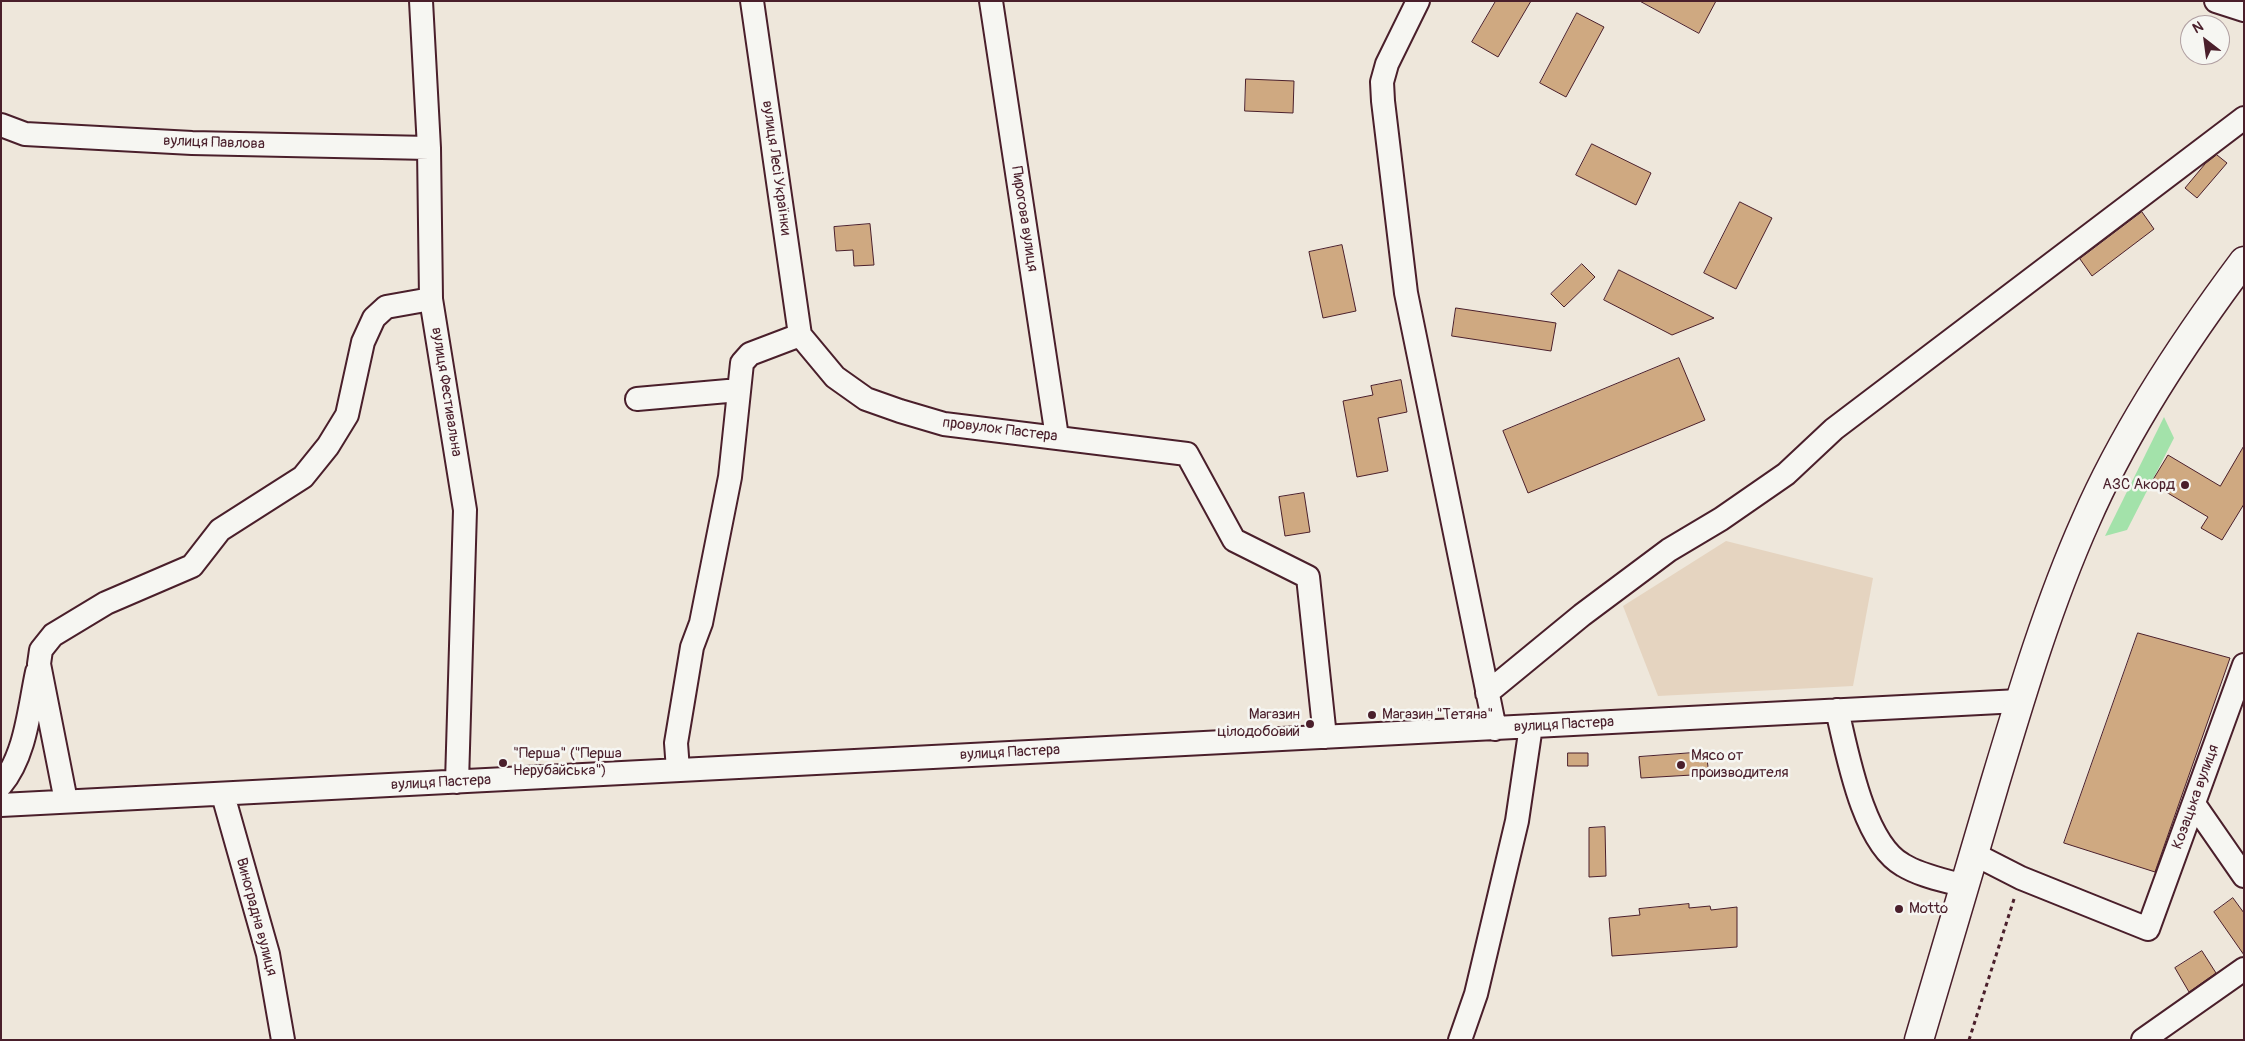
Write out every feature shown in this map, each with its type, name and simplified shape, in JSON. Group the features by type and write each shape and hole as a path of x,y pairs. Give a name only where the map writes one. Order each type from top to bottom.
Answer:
{"highway":[{"path":"1918,1040 2019,701 2065,569 2086,518 2120,450 2209,308 2244,262"}],"street":[{"name":"вулиця Фестивальна","path":"421,1 429,148 431,299 465,510 457,782"},
{"name":"вулиця Лесі Українки","path":"752,1 800,335"},
{"name":"Пирогова вулиця","path":"990,1 1057,437"},
{"path":"1418,1 1387,64 1382,82 1384,101 1406,293 1495,728"},
{"path":"2216,1 2244,10"},
{"path":"1487,693 1582,615 1669,550 1721,519 1786,474 1834,429 2244,118"},
{"name":"вулиця Павлова","path":"2,127 24,134 192,143 429,148"},
{"path":"1,785 12,772 21,744 41,650 53,635 106,604 192,566 220,530 302,477 328,446 347,415 363,342 374,318 386,307 431,299"},
{"path":"678,770 676,743 688,666 692,647 701,623 730,476 742,363 750,354 800,335"},
{"name":"провулок Пастера","path":"800,335 835,378 866,399 944,424 1187,454 1234,540 1308,577 1325,737"},
{"path":"637,400 739,390"},
{"path":"39,664 66,801"},
{"name":"Козацька вулиця","path":"2020,878 2148,929 2244,665"},
{"name":"вулиця Пастера","path":"1,805 2019,701"},
{"path":"1837,710 1856,790 1875,832 1886,850 1902,865 1964,886"},
{"path":"1460,1040 1476,994 1517,821 1531,726"},
{"name":"Виноградна вулиця","path":"223,795 268,954 283,1040"},
{"path":"2194,804 2244,876"},
{"path":"1974,854 2020,878"},
{"path":"2143,1040 2244,969"}],"path":[{"path":"1969,1040 2020,878"}],"shaded area":[{"path":"1726,541 1873,578 1853,686 1658,696 1623,606"}],"green space":[{"path":"2164,417 2174,438 2127,530 2105,536"}],"building":[{"path":"1496,1 1531,1 1498,57 1472,42"},
{"path":"1640,1 1716,1 1699,33"},
{"path":"1577,13 1604,27 1566,97 1540,83"},
{"path":"1246,79 1294,81 1293,113 1245,111"},
{"path":"1592,144 1651,173 1636,205 1576,175"},
{"path":"2217,155 2227,163 2197,198 2185,188 2205,164"},
{"path":"1740,202 1772,218 1736,289 1704,273"},
{"path":"2142,212 2154,229 2092,276 2080,259"},
{"path":"870,224 874,265 854,266 853,250 836,251 834,227"},
{"path":"1342,245 1356,311 1323,318 1309,252"},
{"path":"1582,264 1595,277 1564,307 1551,294"},
{"path":"1619,270 1714,318 1672,335 1604,300"},
{"path":"1456,308 1556,323 1551,351 1452,336"},
{"path":"1679,358 1705,420 1528,493 1503,431"},
{"path":"1401,380 1407,412 1378,418 1388,471 1357,477 1343,401 1373,395 1371,386"},
{"path":"2244,446 2244,504 2222,540 2201,528 2208,517 2151,483 2168,455 2220,486"},
{"path":"1304,493 1310,532 1285,536 1279,497"},
{"path":"2138,633 2230,658 2155,872 2064,843"},
{"name":"Мясо от производителя","path":"1706,752 1709,774 1641,778 1639,757"},
{"path":"1568,753 1588,753 1588,766 1568,766"},
{"path":"1605,827 1606,876 1589,877 1589,828"},
{"path":"2233,898 2244,913 2244,955 2214,912"},
{"path":"1689,904 1689,908 1710,906 1711,910 1737,907 1737,947 1612,956 1609,918 1640,915 1639,909"},
{"path":"2202,951 2216,973 2189,992 2175,968"}],"place":[{"name":"АЗС Акорд","path":"2185,485"},
{"name":"Магазин \"Тетяна\"","path":"1372,715"},
{"name":"Магазин цілодобовий","path":"1310,724"},
{"name":"\"Перша\" (\"Перша Нерубайська\")","path":"503,763"},
{"name":"Мясо от производителя","path":"1681,765"},
{"name":"Motto","path":"1899,909"}]}
